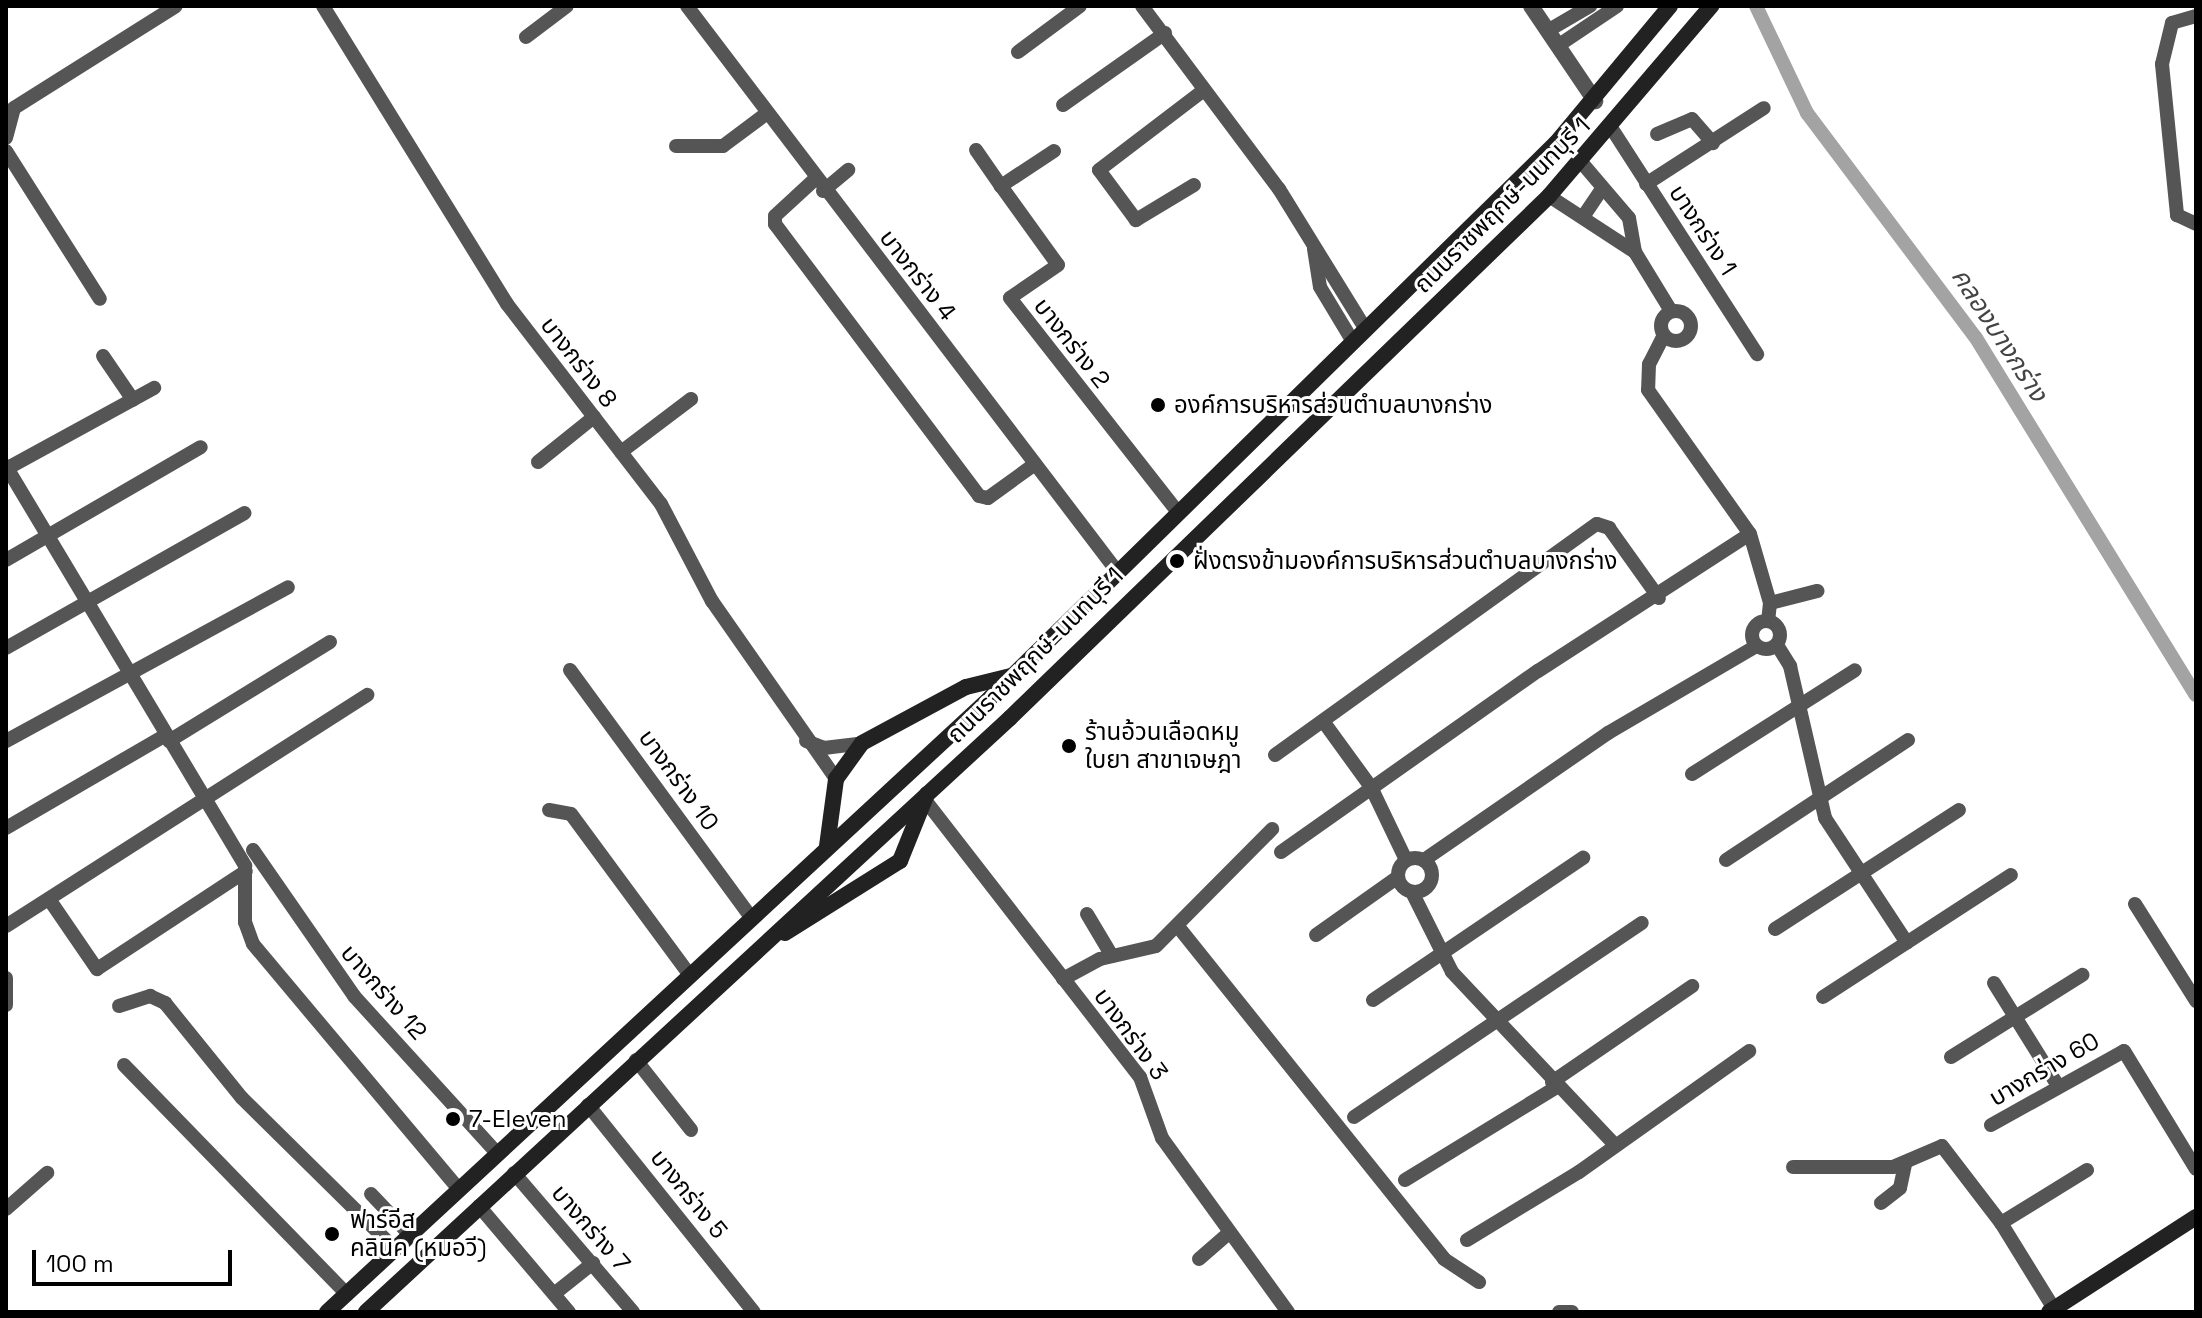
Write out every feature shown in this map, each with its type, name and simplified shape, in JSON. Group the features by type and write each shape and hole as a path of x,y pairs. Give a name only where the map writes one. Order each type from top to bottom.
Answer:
{"main road":[{"name":"ถนนราชพฤกษ์-นนทบุรี 1","path":"327,1312 1011,676 1595,101 1670,6"},
{"name":"ถนนราชพฤกษ์-นนทบุรี 1","path":"366,1312 926,796 1549,196 1612,129 1711,6"},
{"path":"827,846 836,779 862,743 966,687 1011,676"},
{"path":"756,950 881,879 900,861 916,828 926,796"},
{"path":"2053,1311 2196,1217"}],"street":[{"path":"6,138 8,111 176,6"},
{"name":"บางกร่าง 8","path":"323,6 507,304 678,530 712,601 805,741 836,779"},
{"path":"526,37 567,6"},
{"name":"บางกร่าง 4","path":"687,6 818,185 1116,570"},
{"path":"1018,52 1080,6"},
{"path":"1142,6 1165,33 1314,244 1320,287 1358,334"},
{"path":"1531,6 1595,101"},
{"path":"1549,30 1590,6"},
{"path":"1559,45 1617,6"},
{"path":"2196,16 2172,23 2162,64 2177,215 2196,224"},
{"path":"1063,105 1165,33"},
{"path":"1194,185 1136,220 1099,170 1204,90"},
{"path":"1646,184 1764,108"},
{"path":"676,146 723,146 766,114"},
{"path":"1657,134 1692,119 1713,143"},
{"name":"บางกร่าง 1","path":"1612,129 1757,354"},
{"path":"976,150 1001,186 1054,151"},
{"path":"6,151 100,299"},
{"path":"1582,163 1629,218 1635,252"},
{"path":"848,170 818,185 775,216 775,224 979,496 988,498 1035,464"},
{"name":"บางกร่าง 2","path":"1001,186 1058,265 1010,298 1177,511"},
{"path":"1585,214 1602,189"},
{"path":"1549,196 1585,214 1635,252 1671,311 1688,316 1690,330 1681,340 1664,335"},
{"path":"1671,311 1661,322 1664,335 1649,364 1648,390 1750,534 1770,603 1768,621"},
{"path":"103,356 133,400"},
{"path":"154,388 6,468 246,871 245,922 253,944 458,1188"},
{"path":"621,452 691,399"},
{"path":"538,462 594,417"},
{"path":"6,560 201,447"},
{"path":"6,648 245,513"},
{"path":"1275,755 1597,524 1609,528 1659,598"},
{"path":"1281,852 1538,671 1659,598 1750,534"},
{"path":"6,741 288,587"},
{"path":"1770,603 1817,591"},
{"path":"1768,621 1780,633 1777,645 1799,703 1818,800 1861,875 1907,943"},
{"path":"1756,646 1753,629 1768,621"},
{"path":"6,828 330,642"},
{"path":"1406,860 1424,860 1608,733 1756,646 1777,645"},
{"name":"บางกร่าง 10","path":"570,670 751,917"},
{"path":"1692,774 1855,670"},
{"path":"6,926 367,695"},
{"path":"1323,721 1371,787 1406,860"},
{"path":"1726,860 1908,740"},
{"path":"805,741 824,748 862,743"},
{"name":"บางกร่าง 3","path":"926,796 948,830 1140,1077 1162,1138 1288,1312"},
{"path":"549,810 571,814 689,974"},
{"path":"1775,929 1959,810"},
{"path":"916,828 948,830"},
{"path":"1063,979 1112,956 1156,946 1180,929 1272,829"},
{"name":"บางกร่าง 12","path":"253,850 354,996 496,1152"},
{"path":"1373,1000 1441,957 1583,858"},
{"path":"1316,935 1398,877 1406,860"},
{"path":"1412,892 1432,881 1424,860"},
{"path":"49,899 97,969 246,871"},
{"path":"1823,997 2011,875"},
{"path":"1398,877 1412,892 1441,957 1554,1085 1614,1144"},
{"path":"2135,904 2196,1001"},
{"path":"1087,914 1112,956"},
{"path":"1354,1117 1642,923"},
{"path":"1180,929 1444,1259 1479,1282"},
{"path":"1951,1057 2082,975"},
{"path":"6,978 6,1005"},
{"path":"1994,983 2058,1086"},
{"path":"1405,1180 1554,1085 1692,986"},
{"path":"119,1006 150,996 165,1003 242,1098 395,1249"},
{"path":"1467,1240 1749,1051"},
{"name":"บางกร่าง 60","path":"1991,1125 2124,1051 2196,1169"},
{"path":"636,1060 691,1130"},
{"path":"124,1065 347,1294"},
{"name":"บางกร่าง 5","path":"588,1105 754,1312"},
{"path":"1793,1167 1905,1165 1946,1148 2001,1223 2053,1311"},
{"path":"1881,1203 1900,1188 1905,1165"},
{"path":"2001,1223 2087,1170"},
{"path":"6,1209 47,1173"},
{"name":"บางกร่าง 7","path":"514,1173 633,1312"},
{"path":"371,1194 410,1235"},
{"path":"479,1206 569,1312"},
{"path":"1199,1259 1229,1233"},
{"path":"554,1294 593,1263"},
{"path":"1559,1312 1572,1312"}],"waterway":[{"name":"คลองบางกร่าง","path":"1756,6 1807,113 1976,338 2196,695"}],"place":[{"name":"องค์การบริหารส่วนตำบลบางกร่าง","path":"1158,405"},
{"name":"ฝั่งตรงข้ามองค์การบริหารส่วนตำบลบางกร่าง","path":"1177,561"},
{"name":"ร้านอ้วนเลือดหมู ใบยา สาขาเจษฎา","path":"1069,746"},
{"name":"7-Eleven","path":"453,1119"},
{"name":"ฟาร์อีส คลินิค (หมอวี)","path":"332,1234"}]}
